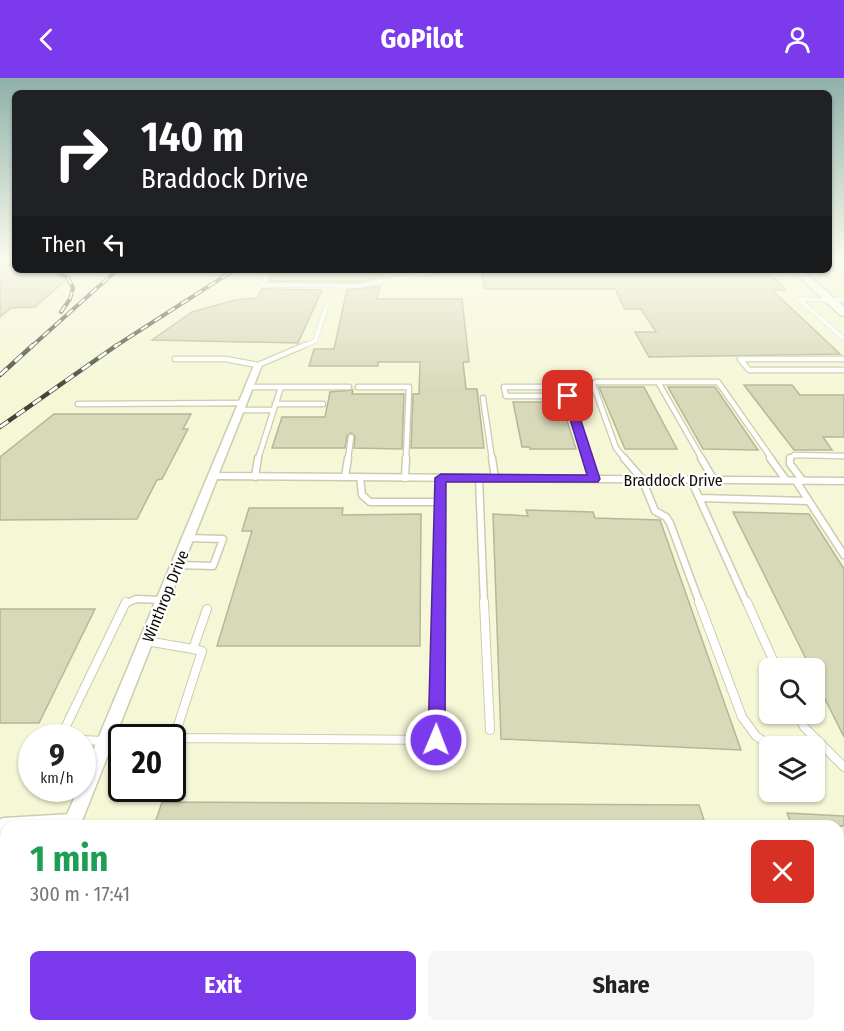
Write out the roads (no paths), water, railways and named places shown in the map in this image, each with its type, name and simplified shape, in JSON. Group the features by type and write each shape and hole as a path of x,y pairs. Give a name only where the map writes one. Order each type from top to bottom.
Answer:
{"street":[{"name":"Winthrop Drive","path":"74,820 258,365"},
{"name":"Braddock Drive","path":"213,476 843,482"}],"lane":[{"path":"175,358 225,359 258,365 315,341 328,303"},
{"path":"804,303 844,339"},
{"path":"844,359 740,359 749,370 844,370"},
{"path":"759,738 742,717 670,523 651,504 642,479 616,448 593,384 596,382 718,382 774,462 795,480 844,555"},
{"path":"658,382 714,480"},
{"path":"250,387 349,387"},
{"path":"255,477 258,456 281,387"},
{"path":"358,387 409,387 405,478"},
{"path":"568,396 506,396 504,387 565,387 568,396 594,479"},
{"path":"483,398 492,444 495,478"},
{"path":"78,404 241,407 323,404"},
{"path":"345,477 351,437"},
{"path":"795,480 790,464 790,457 794,455 844,456"},
{"path":"360,477 360,494 362,498 370,502 440,502"},
{"path":"186,739 436,740 441,478"},
{"path":"479,478 490,730"},
{"path":"692,480 772,658"},
{"path":"700,498 809,501"},
{"path":"178,565 213,566 223,539 188,538"},
{"path":"67,724 125,603 136,598 163,600"},
{"path":"193,649 207,609"},
{"path":"146,641 202,651 178,724"},
{"path":"803,724 844,767"},
{"path":"96,742 108,745"}],"railway":[{"path":"61,312 67,303"},
{"path":"31,347 80,303"},
{"path":"116,346 182,303"},
{"path":"0,375 33,345"},
{"path":"0,427 116,346"}]}
